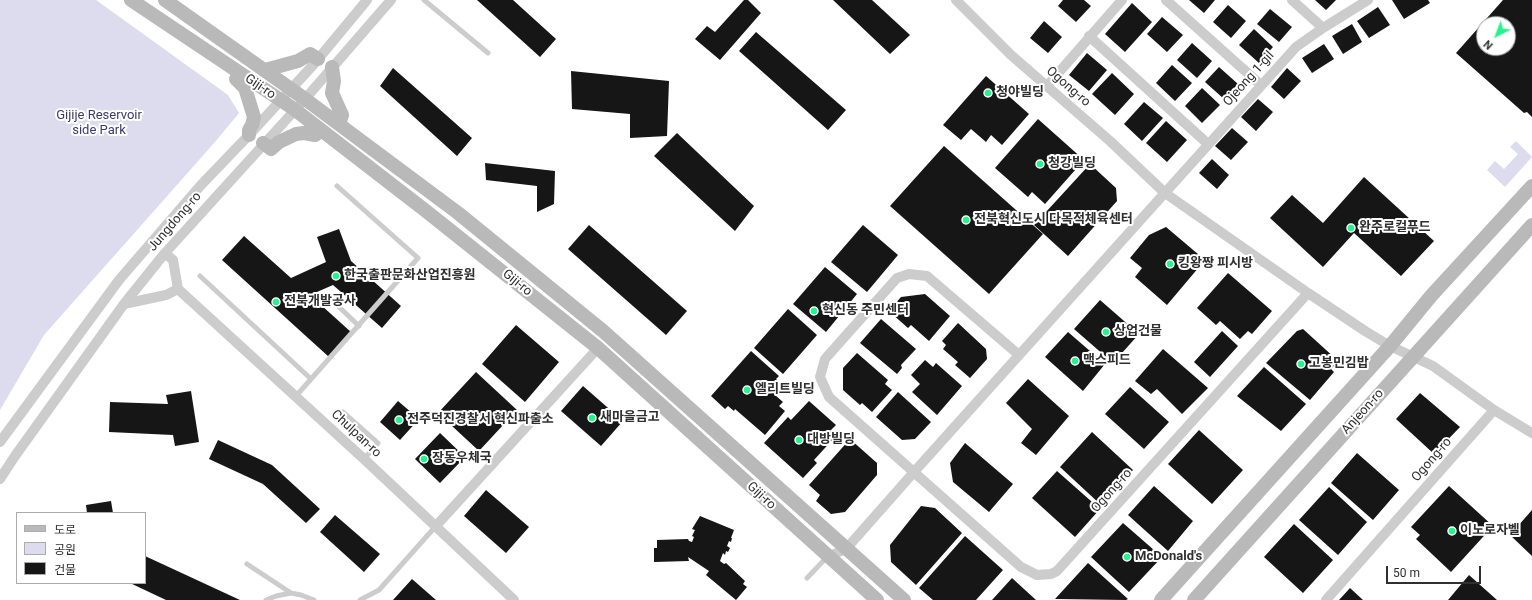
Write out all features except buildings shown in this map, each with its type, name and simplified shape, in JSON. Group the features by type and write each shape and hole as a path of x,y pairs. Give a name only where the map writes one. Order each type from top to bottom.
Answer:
{"street":[{"name":"Giji-ro","path":"131,0 294,109 426,211 598,348 877,600"},
{"name":"Giji-ro","path":"165,0 305,99 458,213 602,331 904,600"},
{"name":"Jungdong-ro","path":"0,442 119,280 201,185 281,101 367,0"},
{"name":"Jungdong-ro","path":"0,479 124,304 165,252 294,109 305,99 391,0"},
{"name":"Ogong-ro","path":"956,0 1012,55 1165,192 1308,292 1390,346 1433,366 1494,410 1532,433"},
{"path":"1047,86 1089,36 1122,0"},
{"path":"1166,0 1261,85"},
{"path":"1292,0 1323,28"},
{"name":"Ojeong 1-gil","path":"1165,192 1296,47 1368,0"},
{"path":"1089,36 1208,144"},
{"path":"265,70 298,61 310,54 318,59"},
{"path":"332,67 334,81 332,93 342,115 339,124"},
{"path":"240,74 236,79 246,88 254,117 249,130 249,135"},
{"path":"264,143 271,149 279,142 296,134 304,133 315,135 321,130"},
{"path":"1161,600 1390,346 1431,296 1532,186"},
{"path":"828,557 846,549 1165,192"},
{"name":"Anjeon-ro","path":"1194,600 1532,225"},
{"path":"124,304 166,295 178,289 173,260 165,252"},
{"name":"Ogong-ro","path":"1019,355 927,276 909,274 897,278 824,359 820,377 829,397 1021,567 1037,575 1051,574 1057,571 1308,292"},
{"name":"Chulpan-ro","path":"178,289 296,396 514,600"},
{"path":"435,526 598,348"},
{"name":"Ogong-ro","path":"1326,600 1494,410"}],"lane":[{"path":"424,0 488,53"},
{"path":"296,396 418,258 337,186"},
{"path":"200,276 311,379"},
{"path":"337,305 359,326"},
{"path":"343,412 378,443 364,459"},
{"path":"360,600 379,590 435,526"},
{"path":"807,578 828,557"},
{"path":"247,564 291,593"},
{"path":"266,600 291,593 301,594 314,600"}],"green space":[{"name":"Gijije Reservoir side Park","path":"0,0 96,0 228,95 239,113 44,335 0,410"},
{"path":"1516,141 1532,157 1505,187 1487,170 1495,161 1504,169 1518,154 1510,147"}],"place":[{"name":"청야빌딩","path":"988,93"},
{"name":"청강빌딩","path":"1040,164"},
{"name":"전북혁신도시 다목적체육센터","path":"966,220"},
{"name":"완주로컬푸드","path":"1351,228"},
{"name":"킹왕짱 피시방","path":"1170,264"},
{"name":"한국출판문화산업진흥원","path":"336,276"},
{"name":"전북개발공사","path":"276,302"},
{"name":"혁신동 주민센터","path":"814,311"},
{"name":"상업건물","path":"1106,332"},
{"name":"맥스피드","path":"1075,361"},
{"name":"고봉민김밥","path":"1301,364"},
{"name":"엘리트빌딩","path":"747,390"},
{"name":"새마을금고","path":"592,418"},
{"name":"전주덕진경찰서 혁신파출소","path":"399,420"},
{"name":"대방빌딩","path":"799,440"},
{"name":"장동우체국","path":"424,459"},
{"name":"이노로자벨","path":"1452,531"},
{"name":"McDonald's","path":"1127,557"}]}
